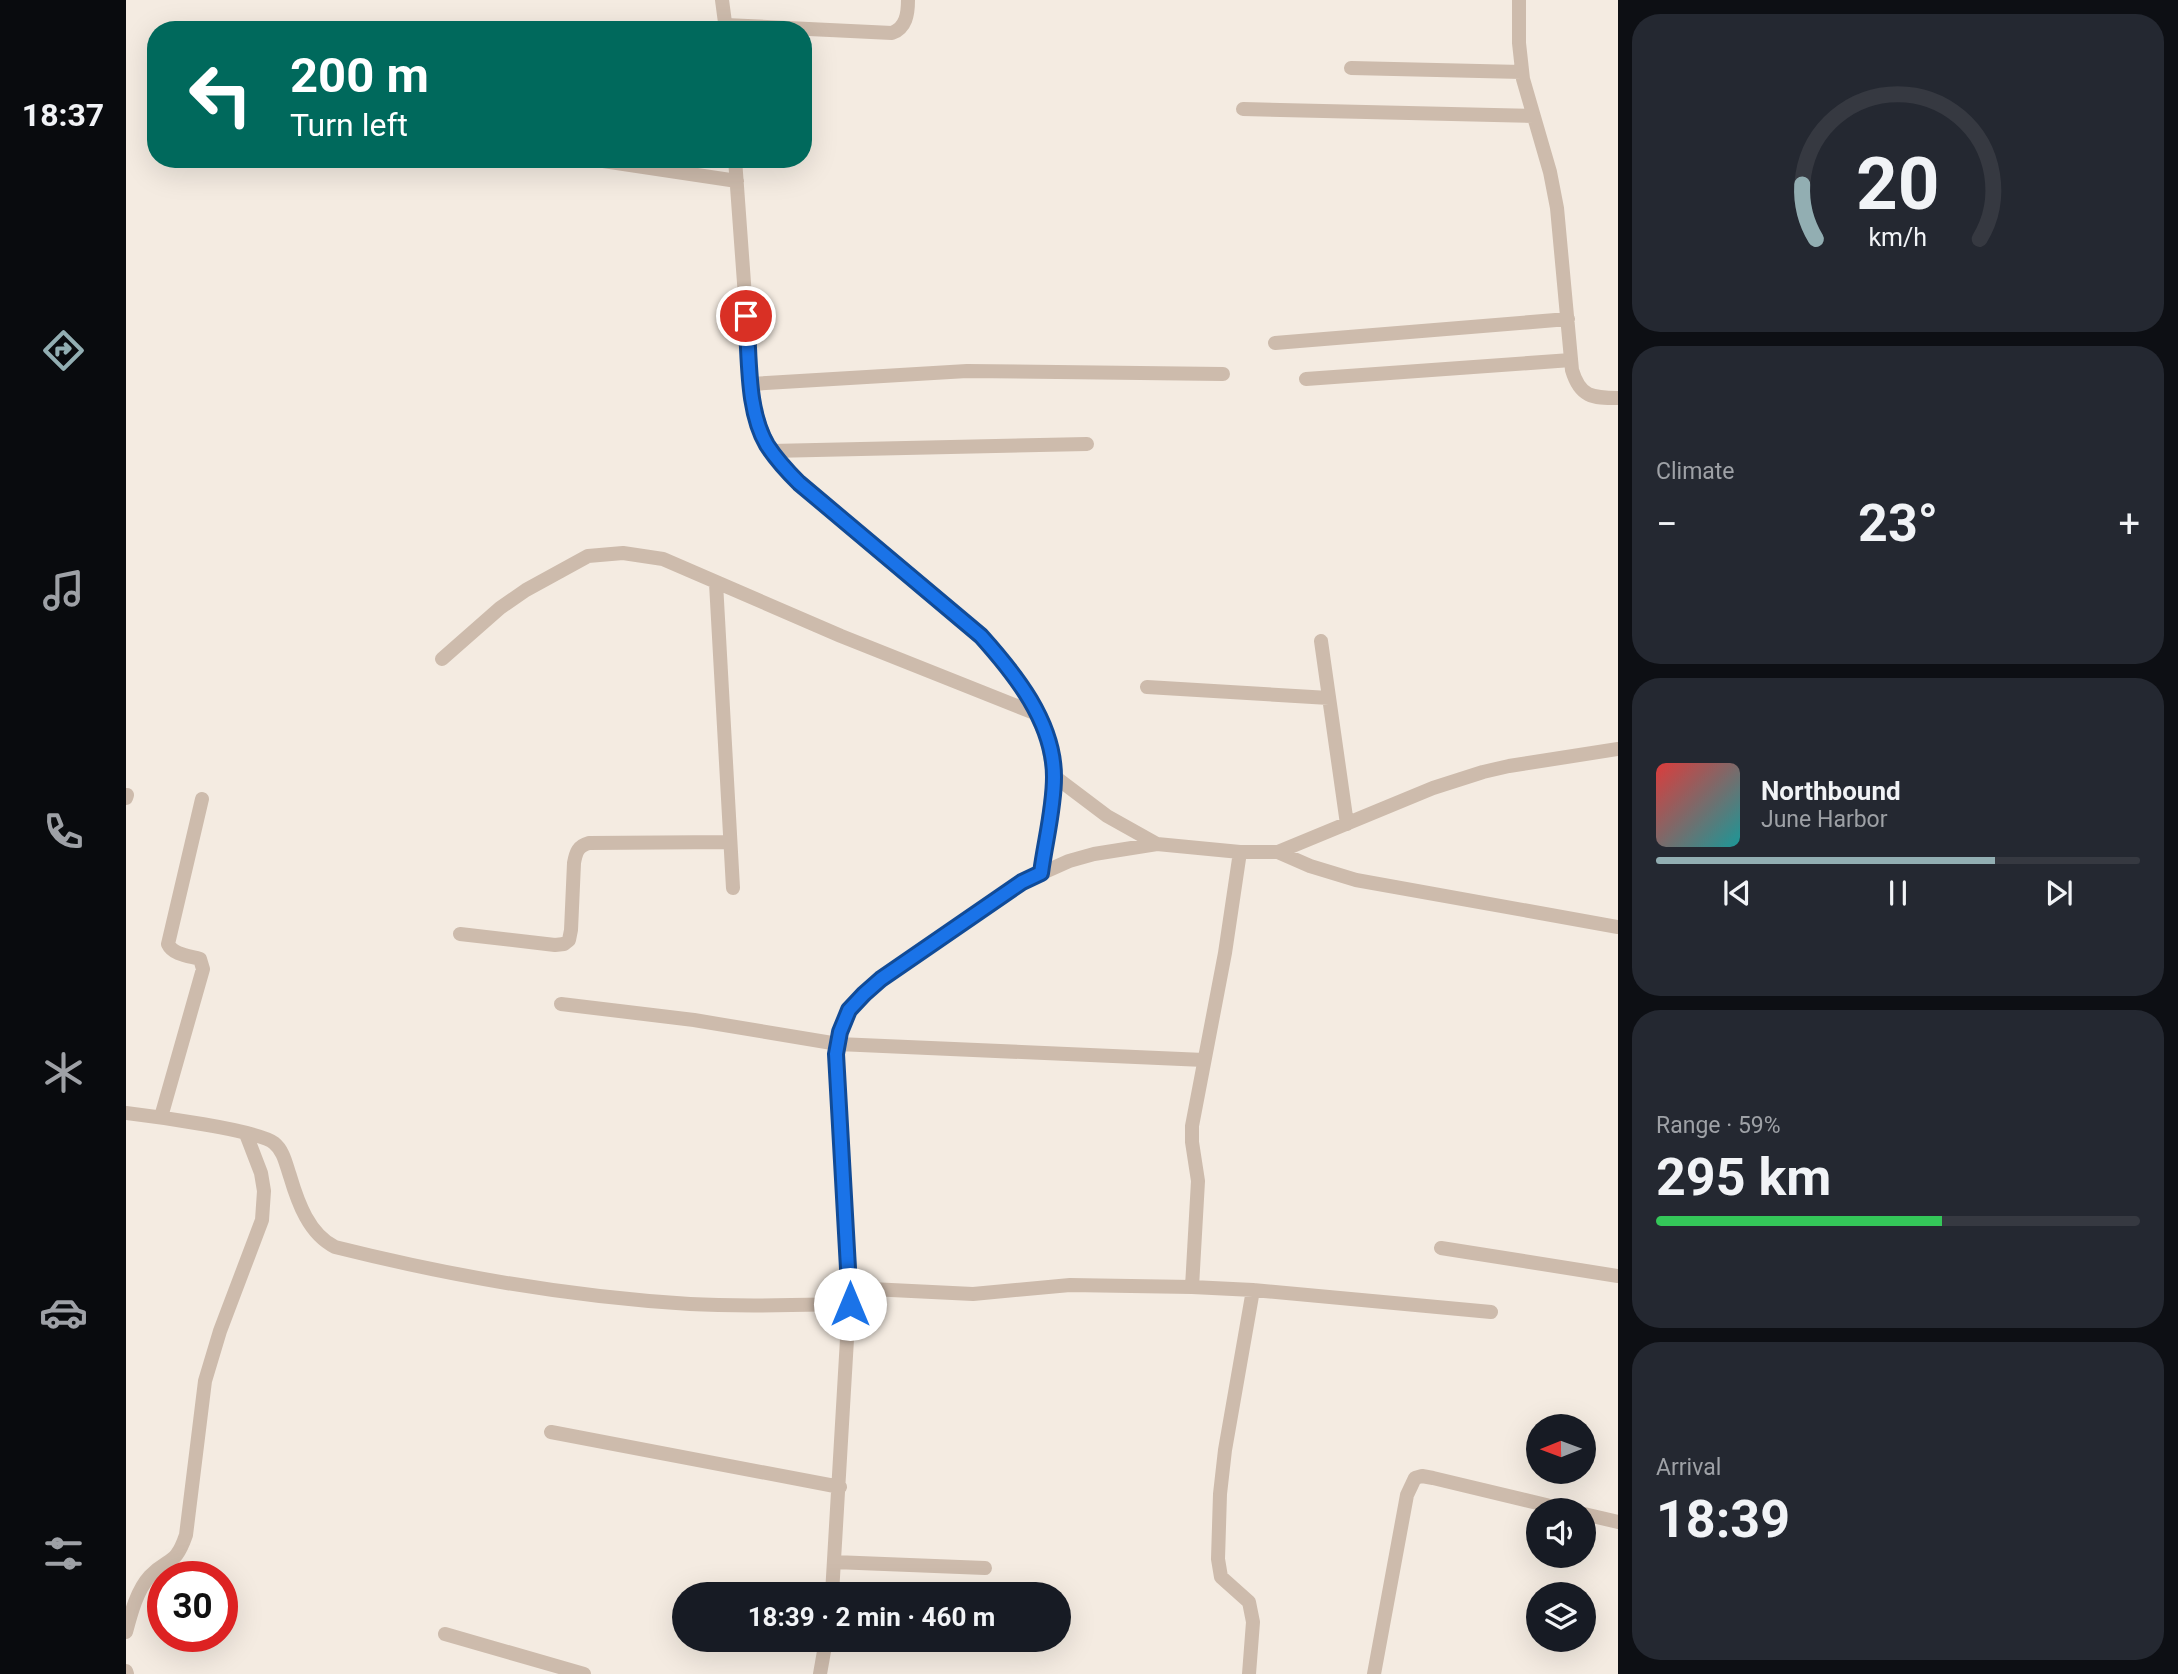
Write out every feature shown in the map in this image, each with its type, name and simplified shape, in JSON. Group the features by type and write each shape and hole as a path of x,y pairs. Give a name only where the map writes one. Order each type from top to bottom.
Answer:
{"street":[{"path":"722,0 725,21"},
{"path":"812,31 892,33 904,25 908,0"},
{"path":"1519,0 1522,72 1550,172 1557,208 1571,360 1577,385 1586,394 1601,398 1618,398"},
{"path":"1352,68 1522,72"},
{"path":"1243,109 1533,116"},
{"path":"650,168 737,181"},
{"path":"736,168 751,384 757,418 766,443 799,483 981,636 1021,684 1046,736 1054,776 1041,873"},
{"path":"1275,343 1568,319"},
{"path":"1306,379 1571,360"},
{"path":"751,384 967,371 1223,374"},
{"path":"771,451 1087,444"},
{"path":"442,659 514,597 588,556 622,553 663,559 841,636 1037,714"},
{"path":"716,583 733,888"},
{"path":"1321,641 1347,824"},
{"path":"1147,687 1329,698"},
{"path":"833,1582 850,1304 836,1054 840,1032 849,1010 881,979 1022,882 1094,854 1157,844 1240,852 1279,852 1433,788 1483,772 1618,749"},
{"path":"1054,776 1107,816 1157,844"},
{"path":"161,1117 203,969 200,959 177,952 168,944 202,799"},
{"path":"460,934 555,945 569,940 573,863 580,845 730,842"},
{"path":"1192,1287 1198,1181 1192,1126 1225,953 1240,852"},
{"path":"1279,852 1310,866 1356,880 1618,927"},
{"path":"561,1004 694,1020 838,1044 1204,1060"},
{"path":"126,1113 161,1117 267,1139 280,1150 306,1217 319,1237 335,1247 490,1282 650,1301 734,1306 850,1304"},
{"path":"126,1632 145,1582 152,1573 176,1558 186,1535 205,1381 217,1339 262,1220 264,1191 261,1173 246,1134"},
{"path":"1441,1248 1618,1276"},
{"path":"850,1288 973,1294 1070,1285 1192,1287 1491,1312"},
{"path":"1249,1674 1253,1622 1249,1602 1221,1577 1218,1559 1220,1494 1225,1450 1253,1290"},
{"path":"551,1432 839,1486"},
{"path":"1374,1674 1407,1495 1415,1478 1433,1478 1526,1500"},
{"path":"1596,1517 1618,1522"},
{"path":"835,1562 985,1568"},
{"path":"445,1634 584,1674"},
{"path":"820,1674 824,1652"}],"route":[{"path":"746,316 752,393 766,443 799,483 981,636 1002,660 1021,684 1037,714 1046,736 1054,776 1041,873 1022,882 881,979 849,1010 840,1032 836,1054 850,1304"}]}
